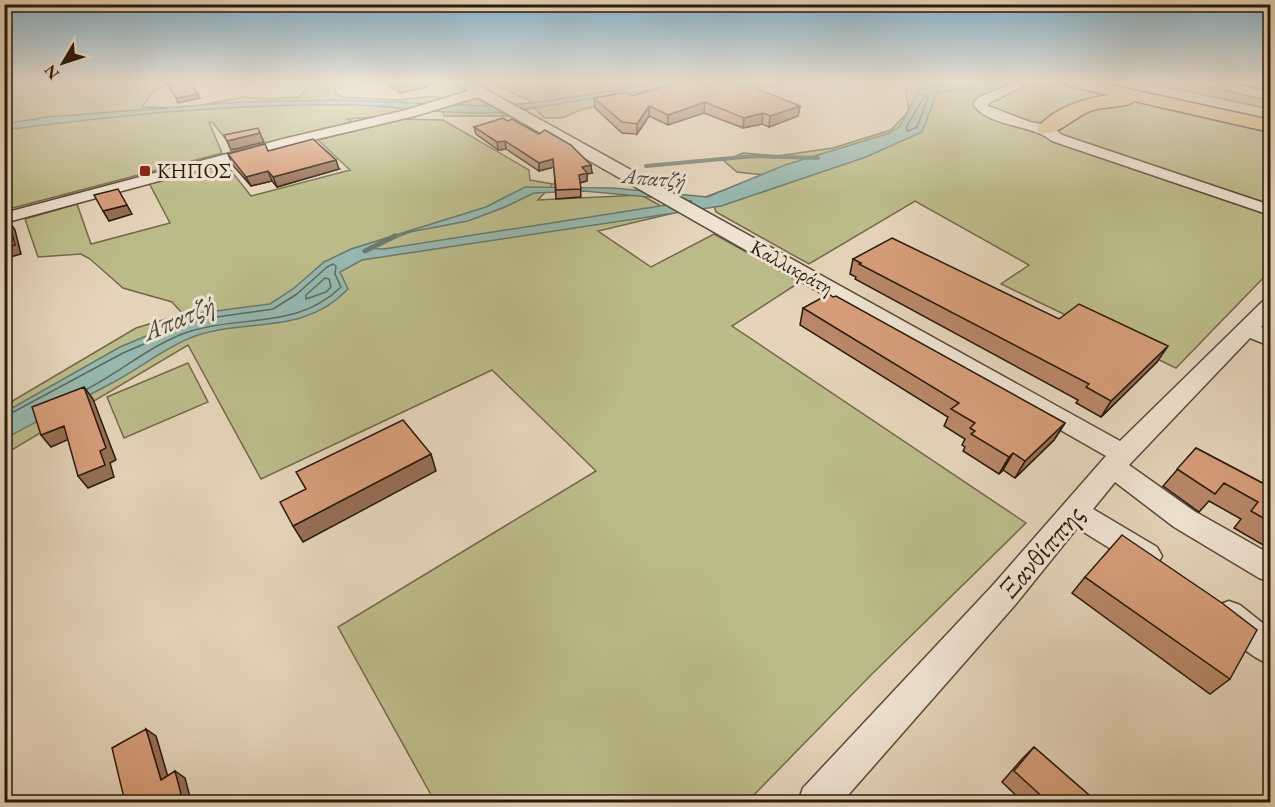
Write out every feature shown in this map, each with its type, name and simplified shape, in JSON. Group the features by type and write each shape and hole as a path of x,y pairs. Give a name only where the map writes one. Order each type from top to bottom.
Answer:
{"highway":[{"path":"1047,129 1063,120"},
{"path":"1243,120 1270,126"}],"street":[{"path":"4,219 288,142 382,120"},
{"name":"Καλλικράτη","path":"529,120 697,213 1118,460 1184,519 1270,569"},
{"path":"1010,120 1034,129 1047,129 1057,138 1270,210"},
{"name":"Ξανθίππης","path":"817,802 1004,596 1118,460 1270,305"},
{"path":"1248,329 1270,339"},
{"path":"1074,513 1172,572"},
{"path":"1209,600 1270,649"}],"shaded area":[{"path":"4,120 349,120 353,123 237,153 212,122 209,122 222,153 5,210"},
{"path":"395,120 443,120 529,170 530,180 553,184 538,200 641,195 674,213 598,231 651,267 714,234 800,282 732,326 1026,523 871,675 747,802 435,802 338,627 596,471 492,370 261,479 188,345 5,454 4,406 136,328 183,314 172,302 123,288 81,254 38,257 25,219 77,204 91,244 170,223 149,183 224,162 251,196 350,170 318,140"},
{"path":"901,120 1224,120 1270,130 1270,271 1176,368 1001,284 1029,265 915,201 809,264 716,212 714,206 700,199 764,175 737,172 724,161 743,153 777,156 833,148 891,130"},
{"path":"188,363 208,402 124,438 107,397"}],"water":[{"path":"31,120 87,120 5,130 5,124"},
{"path":"903,120 927,120 922,132 866,157 721,206 362,260 340,272 348,289 330,304 311,314 272,324 231,328 190,338 5,439 5,412 120,347 201,313 270,304 293,289 324,262 351,249 486,207 525,187 613,188 707,197 785,165 890,133 900,126","holes":["584,191 692,201 384,249 369,248 410,232 468,221 534,193"]}],"building":[{"path":"498,120 513,120 539,134 545,130 571,145 591,165 582,167 587,173 579,175 581,189 556,190 553,159 539,163 505,141 497,142 474,127"},
{"path":"619,120 640,120 637,124"},
{"path":"258,128 260,133 227,141 224,135"},
{"path":"313,139 336,160 273,177 268,171 246,177 228,154 265,144 268,151"},
{"path":"118,189 127,205 103,211 94,195"},
{"path":"9,221 15,245 4,248 4,222"},
{"path":"892,238 1059,319 1079,304 1168,346 1111,401 1086,387 1089,384 853,259"},
{"path":"829,294 1065,423 1025,461 1013,453 1009,457 971,434 975,431 970,428 975,423 951,409 959,403 803,308"},
{"path":"84,387 106,448 100,451 105,465 78,476 64,426 41,435 32,407"},
{"path":"403,420 431,454 293,526 280,502 306,489 296,472"},
{"path":"1196,448 1270,487 1270,522 1251,511 1258,502 1224,483 1215,494 1177,469"},
{"path":"1122,535 1222,603 1257,630 1230,679 1085,577"},
{"path":"146,729 161,780 175,771 181,794 168,802 125,802 112,748"},
{"path":"1034,747 1097,802 1048,802 1014,771"}],"waterway":[{"name":"Απατζή","path":"646,166 754,156 818,158"},
{"name":"Απατζή","path":"365,251 395,236"}],"place":[{"name":"ΚΗΠΟΣ","path":"145,171"}]}
